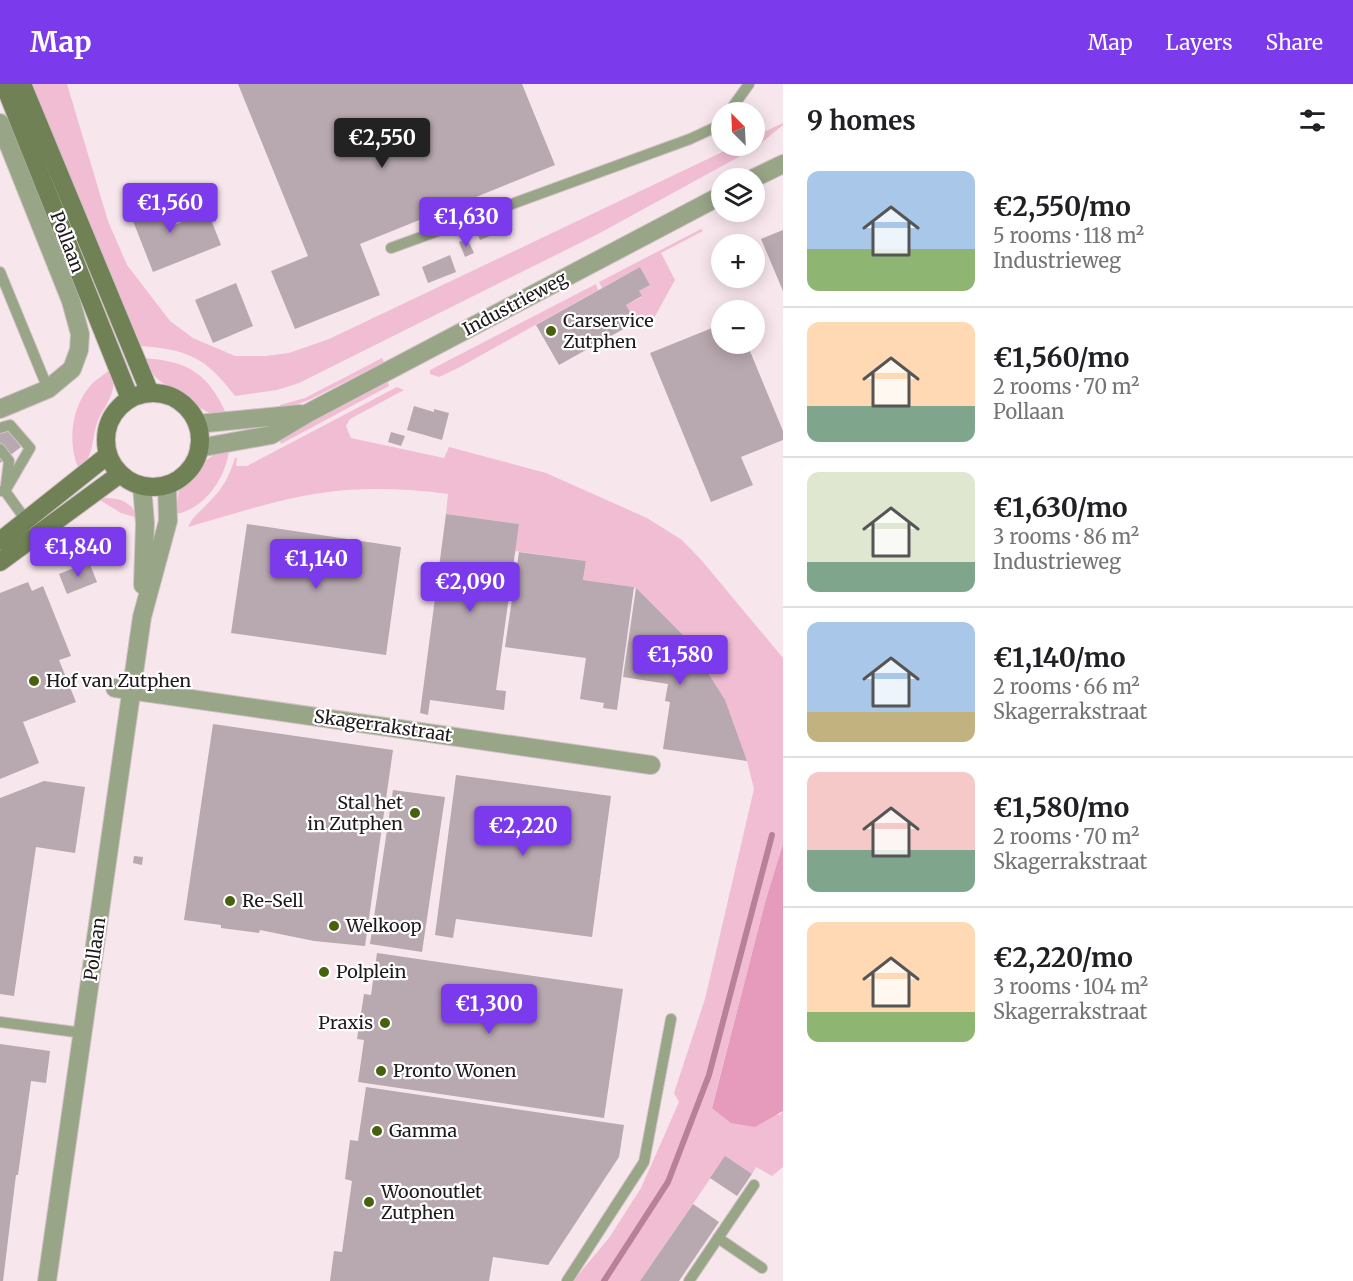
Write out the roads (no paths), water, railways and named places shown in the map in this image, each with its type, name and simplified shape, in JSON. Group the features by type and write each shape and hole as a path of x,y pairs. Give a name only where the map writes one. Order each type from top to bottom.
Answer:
{"street":[{"name":"Pollaan","path":"3,84 130,399"},
{"name":"Pollaan","path":"22,84 150,393"},
{"path":"0,123 71,301 80,334 79,350 72,369 48,389 0,409"},
{"path":"765,173 783,164"},
{"name":"Industrieweg","path":"199,448 271,435 308,413 711,201"},
{"path":"150,393 165,394 178,401 189,411 197,424 199,448 186,474 167,485 150,487 142,486 120,474 108,455 106,439 109,423 117,409 130,399 150,393"},
{"name":"Industrieweg","path":"197,424 308,413"},
{"path":"0,541 108,455"},
{"path":"0,562 120,474"},
{"name":"Pollaan","path":"47,1281 83,1033 123,689 168,521 167,485"},
{"name":"Pollaan","path":"142,486 145,523 142,617"},
{"name":"Skagerrakstraat","path":"123,689 651,765"}],"lane":[{"path":"736,102 749,84"},
{"path":"391,248 711,129"},
{"path":"0,272 48,389"},
{"path":"0,428 10,424 30,448 2,489"},
{"path":"0,449 9,461 2,489"},
{"path":"2,489 38,536"},
{"path":"567,1281 644,1162 671,1019"},
{"path":"0,1022 83,1033"},
{"path":"689,1281 754,1185"},
{"path":"718,1238 762,1268"}],"waterway":[{"path":"604,1281 668,1182 709,1075 772,835"}],"place":[{"name":"Carservice Zutphen","path":"551,331"},
{"name":"Hof van Zutphen","path":"34,681"},
{"name":"Stal het in Zutphen","path":"415,813"},
{"name":"Re-Sell","path":"230,901"},
{"name":"Welkoop","path":"334,926"},
{"name":"Polplein","path":"324,972"},
{"name":"Praxis","path":"385,1023"},
{"name":"Pronto Wonen","path":"381,1071"},
{"name":"Gamma","path":"377,1131"},
{"name":"Woonoutlet Zutphen","path":"369,1202"}]}
